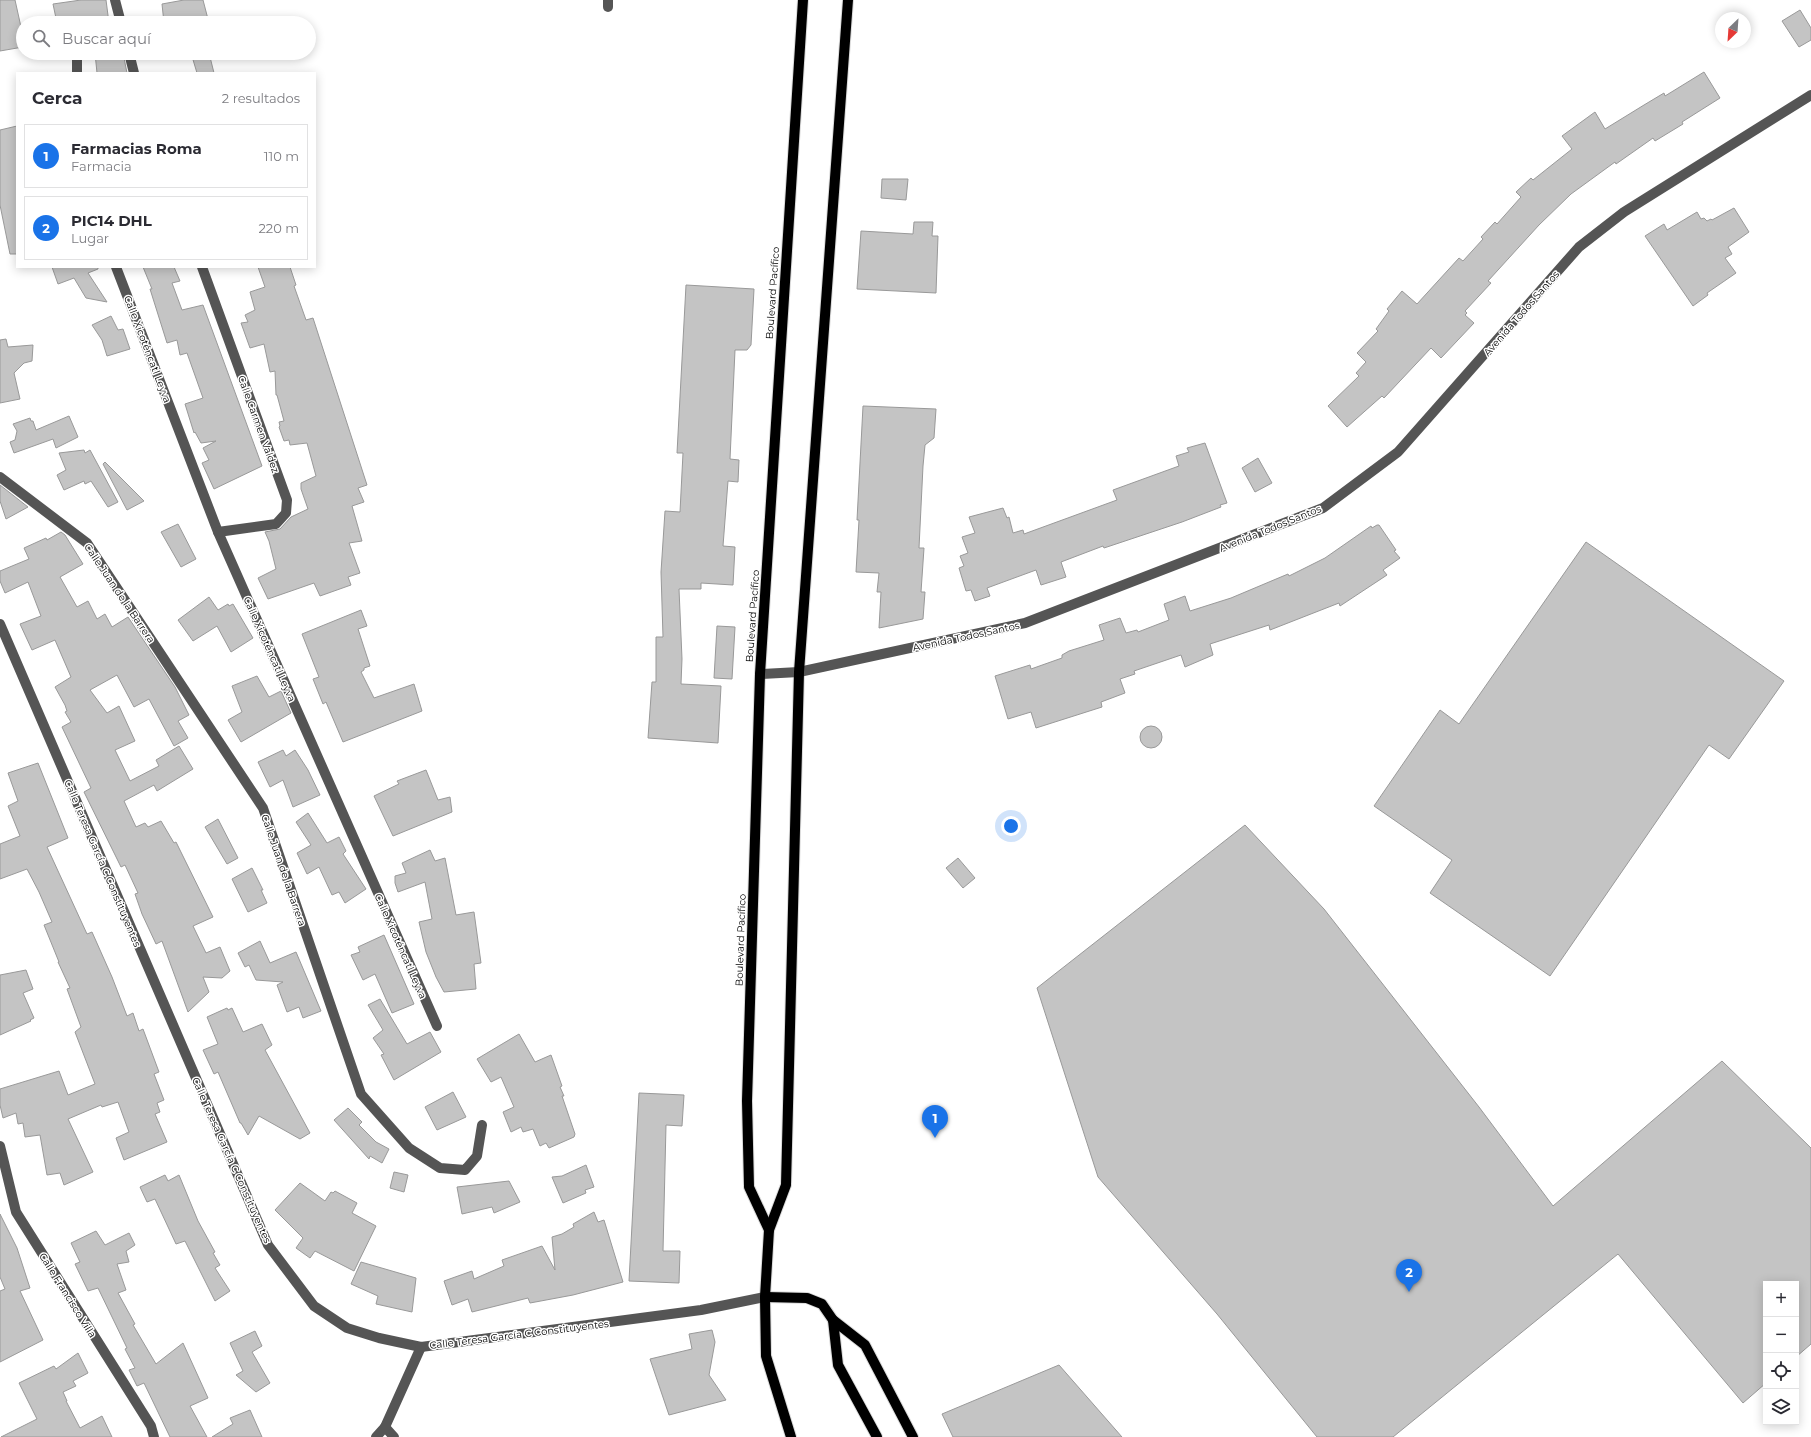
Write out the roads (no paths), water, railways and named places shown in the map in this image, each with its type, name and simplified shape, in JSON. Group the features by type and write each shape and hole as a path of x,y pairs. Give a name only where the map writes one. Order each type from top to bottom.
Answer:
{"main road":[{"name":"Boulevard Pacífico","path":"769,1230 749,1186 747,1109 760,674 803,0"},
{"name":"Boulevard Pacífico","path":"791,1437 766,1356 765,1297 769,1230 786,1185 799,672 848,0"},
{"path":"765,1297 807,1298 816,1300 826,1308 833,1320 865,1345 913,1437"},
{"path":"833,1320 838,1365 877,1437"}],"street":[{"path":"115,0 119,16"},
{"path":"77,60 77,72"},
{"path":"131,60 134,72"},
{"name":"Avenida Todos Santos","path":"760,674 799,672 1025,623 1323,508 1398,452 1579,247 1624,212 1811,95"},
{"name":"Calle Xicoténcatl Leyva","path":"116,268 218,532 437,1026"},
{"name":"Calle Carmen Valdez","path":"202,268 287,500 286,514 276,524 218,532"},
{"name":"Calle Juan de la Barrera","path":"0,477 87,543 263,808 361,1094 409,1148 440,1168 465,1170 477,1156 482,1125"},
{"name":"Calle Teresa García C Constituyentes","path":"0,624 268,1245 314,1306 346,1328 378,1338 421,1347 701,1310 765,1297"},
{"name":"Calle Francisco Villa","path":"0,1146 16,1212 151,1426 154,1437"},
{"path":"376,1437 385,1427 421,1347"},
{"path":"385,1427 394,1437"}],"place":[{"name":"Farmacias Roma","path":"935,1138"},
{"name":"PIC14 DHL","path":"1409,1292"}]}
